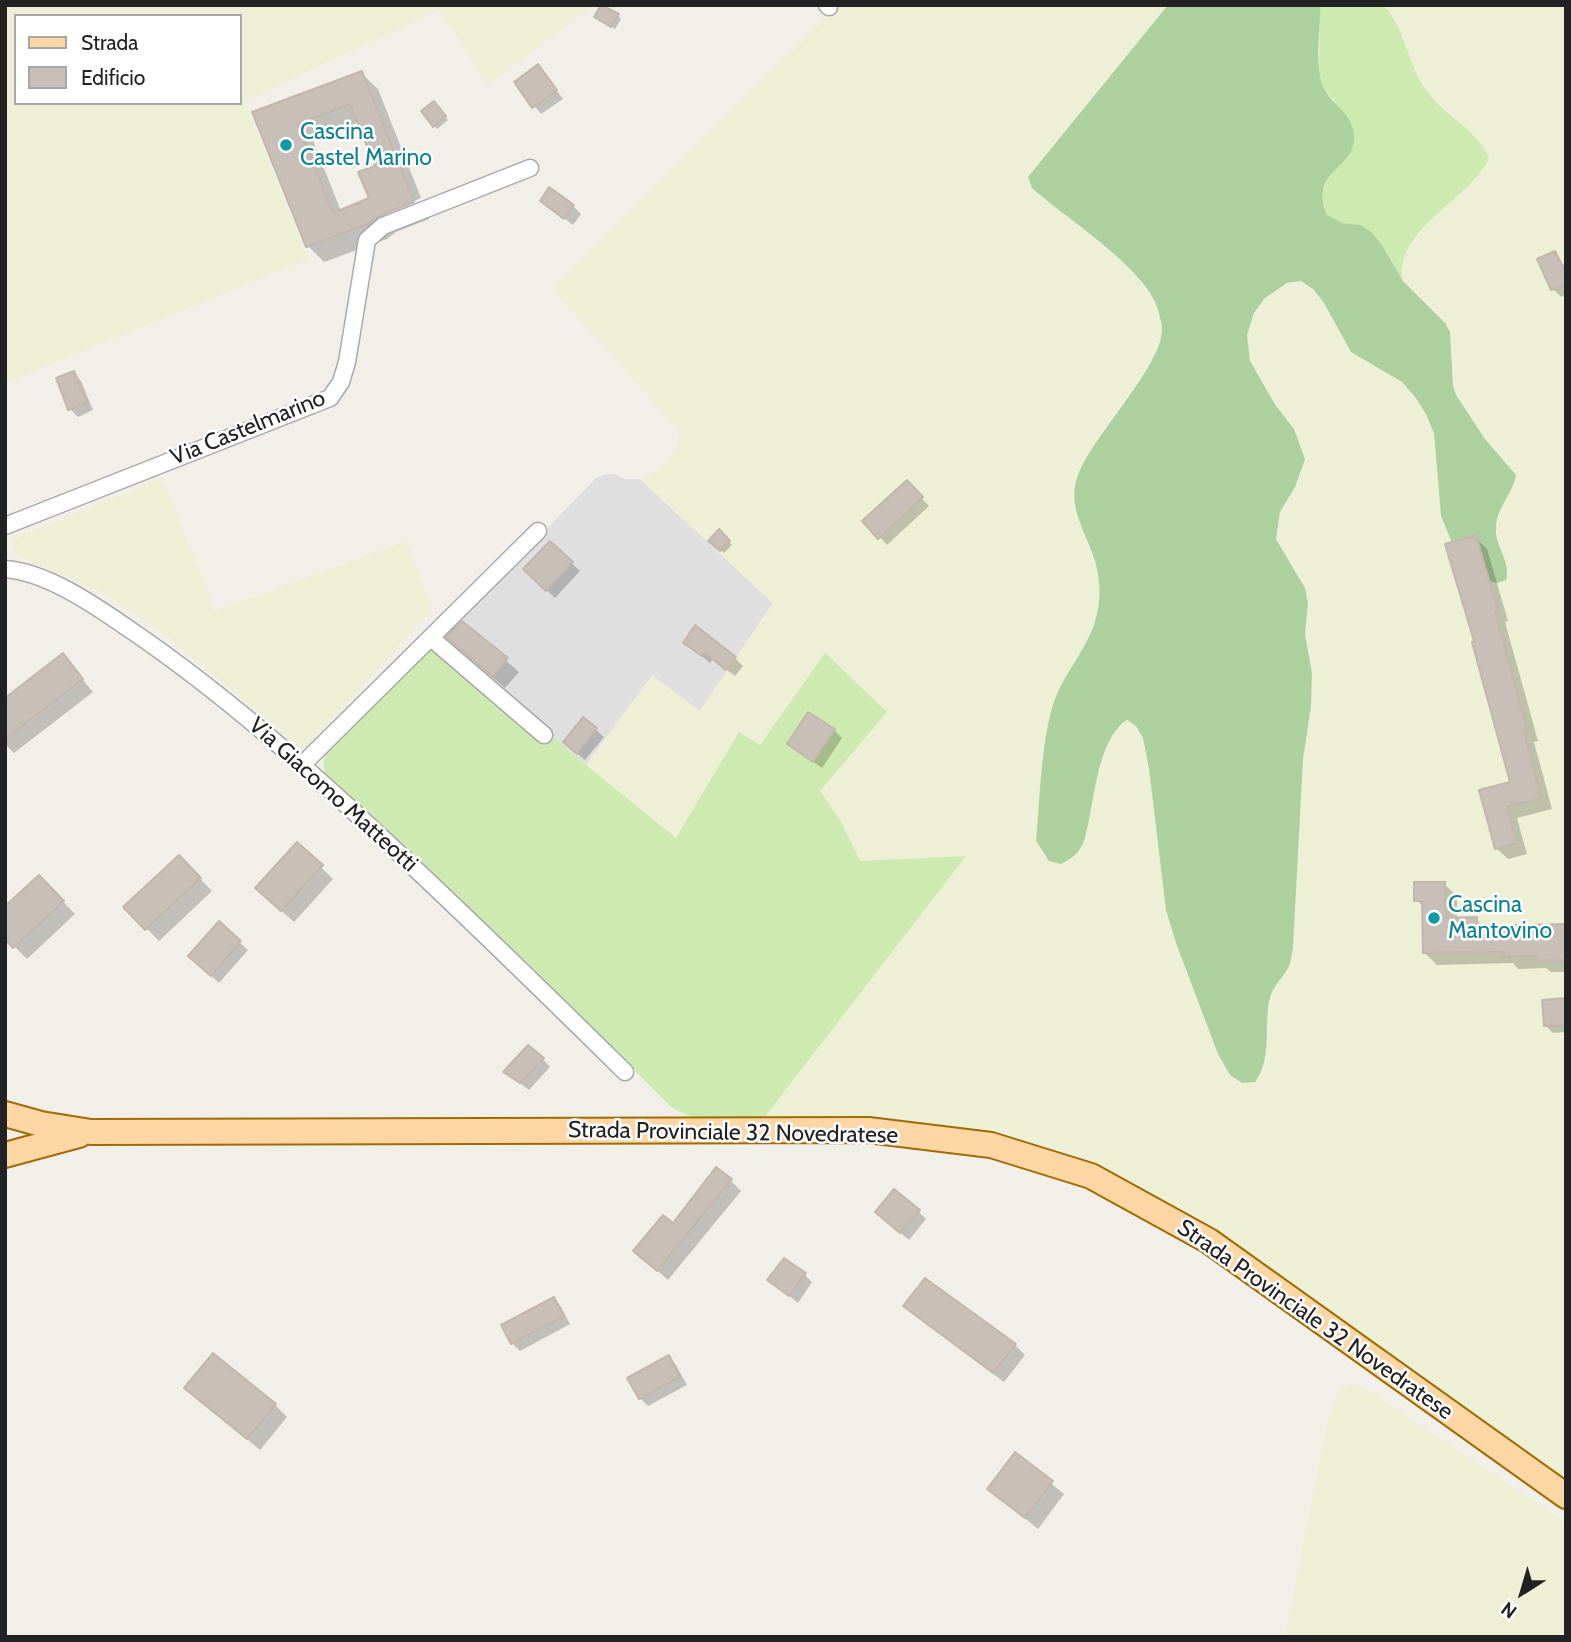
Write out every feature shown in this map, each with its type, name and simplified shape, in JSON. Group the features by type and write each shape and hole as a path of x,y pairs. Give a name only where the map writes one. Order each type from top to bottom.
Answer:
{"main road":[{"name":"Strada Provinciale 32 Novedratese","path":"5,1114 41,1125 91,1132 868,1130 991,1145 1091,1176 1209,1241 1566,1496"},
{"name":"Strada Provinciale 32 Novedratese","path":"5,1155 91,1132"}],"street":[{"name":"Via Castelmarino","path":"5,526 330,398 341,382 347,362 367,240 383,226 530,168"},
{"path":"303,764 538,531"},
{"name":"Via Giacomo Matteotti","path":"5,569 17,569 62,588 101,610 209,687 303,764 463,913 625,1072"},
{"path":"430,638 544,734"}],"shaded area":[{"path":"615,474 624,479 640,479 773,603 699,712 652,676 586,765 440,640 596,478"}],"green space":[{"path":"5,5 599,5 589,9 488,85 439,10 245,101 308,259 5,383"},
{"path":"838,5 1168,5 1028,177 1040,195 1135,273 1159,309 1162,329 1159,344 1146,369 1097,440 1078,476 1076,514 1095,563 1099,586 1098,609 1086,644 1072,669 1036,841 1049,861 1118,725 1127,720 1136,726 1143,738 1149,769 1166,910 1218,1054 1230,1075 1268,1015 1274,986 1285,971 1293,948 1303,759 1311,706 1312,673 1305,634 1308,615 1292,563 1276,539 1280,512 1289,500 1281,413 1250,361 1248,326 1265,298 1276,289 1287,283 1301,281 1313,289 1383,369 1402,382 1426,414 1434,433 1441,516 1455,550 1508,572 1496,528 1501,508 1514,486 1516,475 1485,439 1456,395 1453,386 1450,332 1439,315 1403,281 1400,269 1405,254 1425,224 1464,192 1481,143 1428,93 1409,59 1401,28 1384,5 1566,5 1566,1484 1257,1264 1165,1202 1099,1169 1041,1145 977,1129 906,1124 760,1123 965,856 860,862 841,822 819,791 740,732 676,839 586,765 652,675 700,711 773,603 640,479 657,471 675,452 680,431 553,289"},
{"path":"1168,5 1320,5 1320,77 1326,92 1350,121 1354,135 1353,147 1348,156 1328,179 1324,188 1323,200 1327,215 1343,223 1361,225 1371,232 1382,245 1403,281 1445,323 1450,332 1453,386 1456,395 1485,439 1516,475 1497,520 1496,534 1507,574 1506,580 1497,583 1489,581 1455,550 1441,516 1434,433 1426,414 1402,382 1351,352 1324,303 1313,289 1301,281 1287,283 1265,298 1254,313 1247,335 1250,361 1276,406 1294,429 1305,459 1295,487 1280,512 1276,539 1305,588 1308,603 1305,634 1312,673 1311,706 1303,759 1293,948 1290,964 1271,996 1264,1064 1255,1082 1242,1083 1230,1075 1218,1054 1166,910 1149,769 1143,738 1136,726 1127,720 1118,728 1105,751 1086,834 1072,858 1061,864 1049,861 1036,841 1050,714 1060,688 1091,633 1099,603 1096,566 1076,508 1075,486 1086,458 1151,362 1162,329 1153,298 1142,281 1108,249 1032,188 1028,177"},
{"path":"1320,5 1384,5 1397,25 1420,81 1434,100 1477,139 1489,158 1466,188 1420,231 1409,247 1403,263 1403,281 1382,245 1361,225 1343,223 1327,215 1323,196 1326,182 1348,156 1336,103 1324,89 1319,73"},
{"path":"163,478 215,611 406,541 433,609 304,750 165,635 101,591 18,556 13,548 14,539"},
{"path":"440,640 676,838 739,732 760,745 825,653 887,712 820,791 841,822 860,861 966,856 760,1123 704,1121 671,1107 532,967 325,773 323,763 326,754"},
{"path":"1353,1384 1364,1388 1566,1523 1566,1637 1285,1637 1328,1420 1341,1389"}],"building":[{"path":"601,5 619,14 611,27 594,17"},
{"path":"538,64 557,90 532,108 514,82"},
{"name":"Cascina Castel Marino","path":"362,71 414,202 379,216 370,223 306,247 252,112","holes":["350,104 375,166 358,172 369,198 333,213 298,124"]},
{"path":"434,101 446,116 433,127 421,111"},
{"path":"549,187 574,205 564,219 540,201"},
{"path":"1555,251 1566,274 1566,284 1551,290 1537,259"},
{"path":"74,371 87,403 68,410 56,378"},
{"path":"907,480 923,497 878,539 862,521"},
{"path":"719,529 730,541 720,551 708,541"},
{"path":"1476,535 1498,610 1495,611 1527,730 1524,731 1541,798 1507,807 1517,843 1495,849 1479,790 1510,782 1472,642 1474,641 1445,544"},
{"path":"550,541 573,562 546,591 523,569"},
{"path":"462,621 508,658 493,677 446,637"},
{"path":"695,625 736,657 726,670 705,653 702,656 683,643"},
{"path":"63,653 83,679 5,739 5,698"},
{"path":"808,712 835,729 813,762 787,744"},
{"path":"583,717 597,728 577,754 563,742"},
{"path":"297,842 323,865 281,911 255,888"},
{"path":"179,855 201,878 145,930 123,907"},
{"path":"39,875 64,901 13,948 5,939 5,906"},
{"path":"1414,882 1445,882 1446,918 1477,917 1477,926 1566,924 1566,960 1537,961 1537,956 1504,957 1504,952 1423,953 1422,901 1414,901"},
{"path":"219,921 241,941 211,976 188,956"},
{"path":"1566,998 1566,1025 1544,1026 1542,1000"},
{"path":"528,1045 544,1058 520,1083 503,1072"},
{"path":"716,1167 732,1179 657,1271 633,1251 663,1215 673,1223"},
{"path":"894,1189 920,1210 900,1233 875,1212"},
{"path":"784,1258 806,1273 789,1296 767,1280"},
{"path":"925,1278 1016,1344 993,1373 903,1306"},
{"path":"554,1297 564,1316 511,1344 501,1325"},
{"path":"213,1353 276,1404 247,1439 184,1388"},
{"path":"669,1355 680,1377 639,1399 627,1378"},
{"path":"1015,1452 1053,1481 1025,1518 987,1489"}],"place":[{"name":"Cascina Castel Marino","path":"286,145"},
{"name":"Cascina Mantovino","path":"1434,918"}]}
